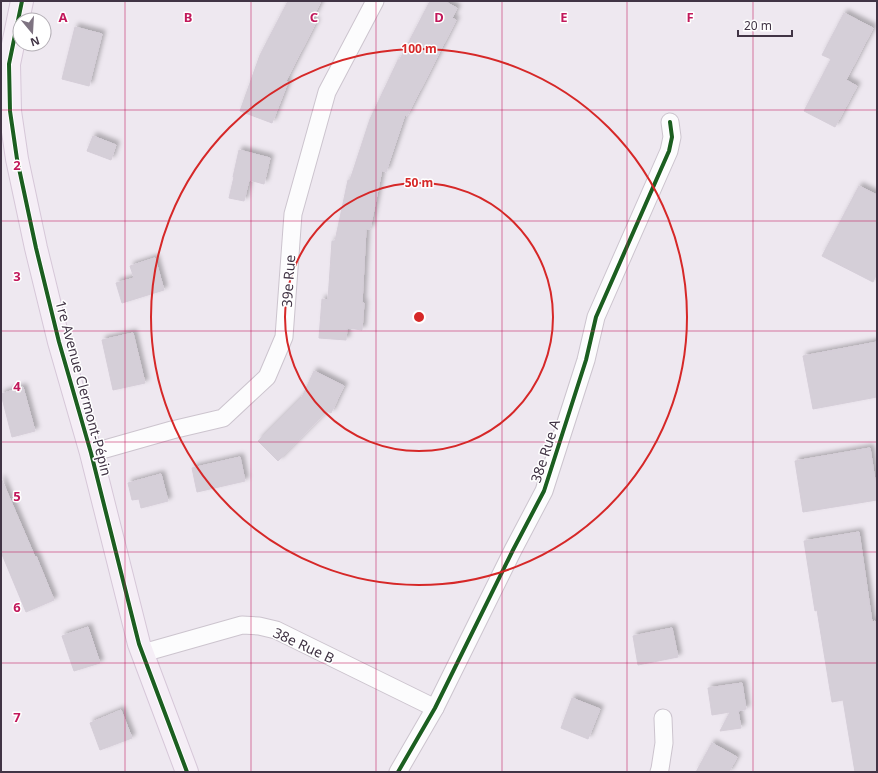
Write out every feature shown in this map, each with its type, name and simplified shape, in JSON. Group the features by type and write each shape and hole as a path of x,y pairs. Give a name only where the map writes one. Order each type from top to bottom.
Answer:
{"street":[{"name":"1re Avenue Clermont-Pépin","path":"22,1 9,64 10,111 17,159 36,248 59,342 91,453 139,644 187,772"},
{"name":"39e Rue","path":"91,453 172,430 223,418 267,377 284,337 293,214 327,92 375,1"},
{"name":"38e Rue A","path":"398,772 434,708 544,491 586,360 596,317 669,151 672,137 670,122"},
{"name":"38e Rue B","path":"143,653 242,625 258,626 276,630 434,708"},
{"path":"659,772 664,743 663,718"}],"building":[{"path":"288,1 321,1 312,20 316,22 286,81 288,82 272,123 240,111 260,55"},
{"path":"430,1 444,1 457,8 452,18 456,20 407,116 405,115 386,172 382,170 370,229 366,229 362,330 347,328 346,340 319,338 322,299 328,300 332,241 335,241 348,180 350,180 370,119 398,60 399,61"},
{"path":"844,13 873,28 846,80 857,86 835,127 804,111 831,59 822,55"},
{"path":"75,27 102,34 89,86 62,79"},
{"path":"93,136 116,145 111,160 87,151"},
{"path":"239,150 270,158 264,184 249,180 244,201 229,198"},
{"path":"859,186 877,195 877,273 873,282 822,256"},
{"path":"155,258 164,290 122,303 116,283 134,278 130,266"},
{"path":"133,333 145,383 113,390 102,340"},
{"path":"877,342 877,397 813,409 803,356"},
{"path":"314,371 344,386 331,413 327,411 278,461 258,441 302,397"},
{"path":"23,387 35,431 12,437 1,394"},
{"path":"870,448 877,500 803,512 795,461"},
{"path":"240,457 245,481 197,492 192,468"},
{"path":"161,474 168,501 141,508 139,499 132,500 128,483"},
{"path":"1,478 54,600 26,612 1,552"},
{"path":"859,532 872,622 875,621 877,632 877,772 855,772 843,700 832,702 804,541"},
{"path":"88,627 100,663 74,671 62,636"},
{"path":"672,628 678,657 638,665 633,636"},
{"path":"742,683 746,709 738,711 741,728 720,731 730,712 712,715 708,688"},
{"path":"572,698 600,709 588,739 561,728"},
{"path":"121,710 132,738 100,750 90,723"},
{"path":"712,743 737,757 729,772 696,772"}],"cycle path":[{"path":"22,1 9,64 10,111 17,159 36,248 59,342 91,453 139,644 187,772"},
{"path":"398,772 435,708 513,550 544,491 586,360 596,317 669,151 672,137 670,122"}]}
